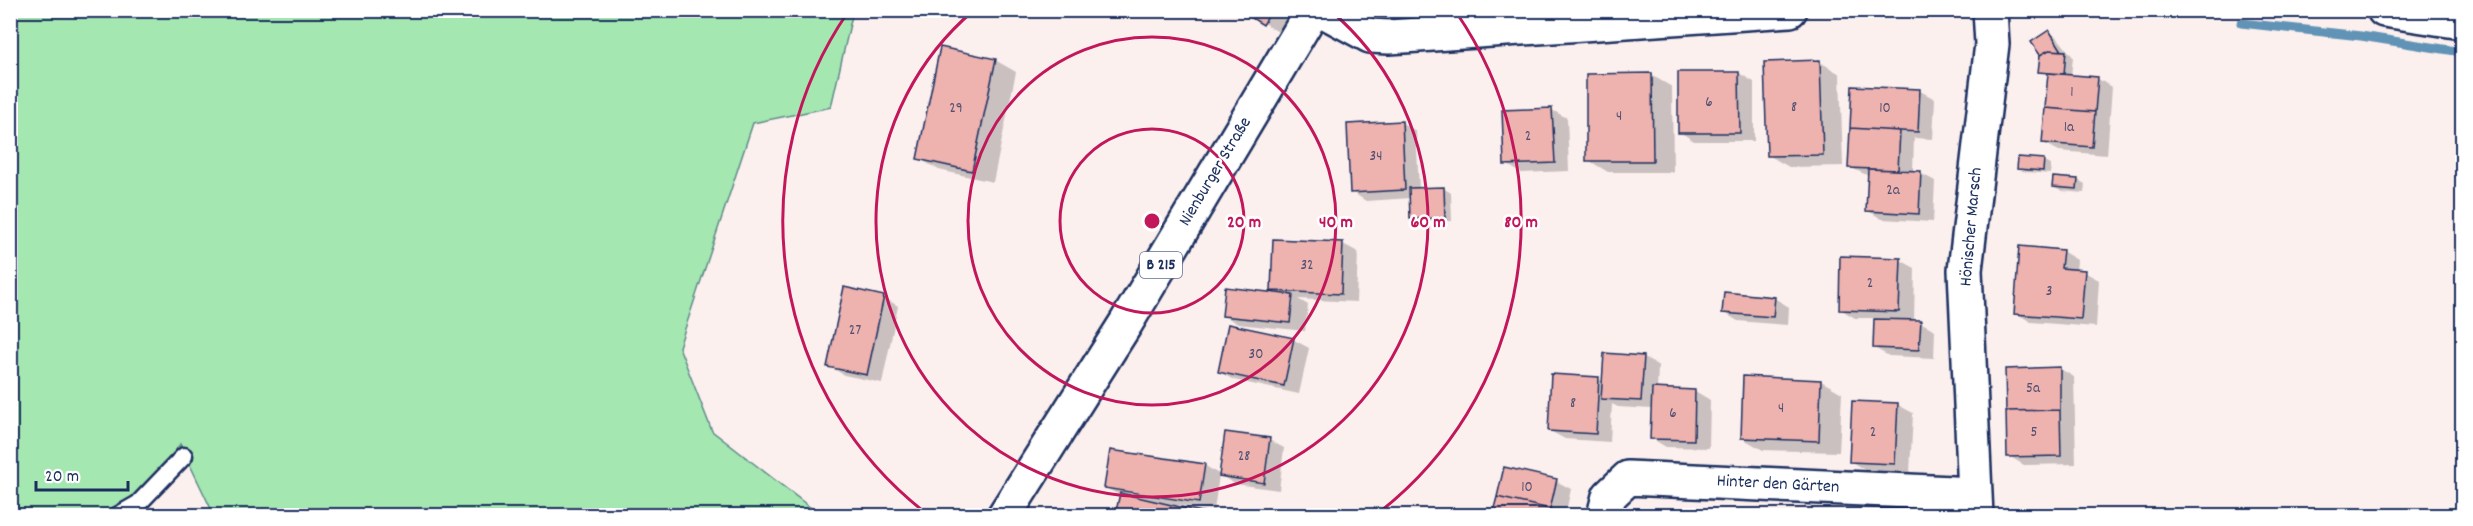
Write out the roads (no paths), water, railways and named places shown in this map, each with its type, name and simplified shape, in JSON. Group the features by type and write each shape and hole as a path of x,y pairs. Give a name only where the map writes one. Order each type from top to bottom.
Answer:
{"street":[{"name":"Nienburger Straße","path":"1004,516 1126,323 1313,10"},
{"path":"1322,10 1370,36 1389,37 1790,10"},
{"name":"Hönischer Marsch","path":"1975,505 1965,270 1992,44 1990,10"},
{"path":"2384,10 2463,22"},
{"name":"Hinter den Gärten","path":"1604,516 1609,496 1628,478 1975,505"}],"lane":[{"path":"117,516 138,504 184,456"}],"waterway":[{"path":"2241,23 2361,36 2462,52"}]}
